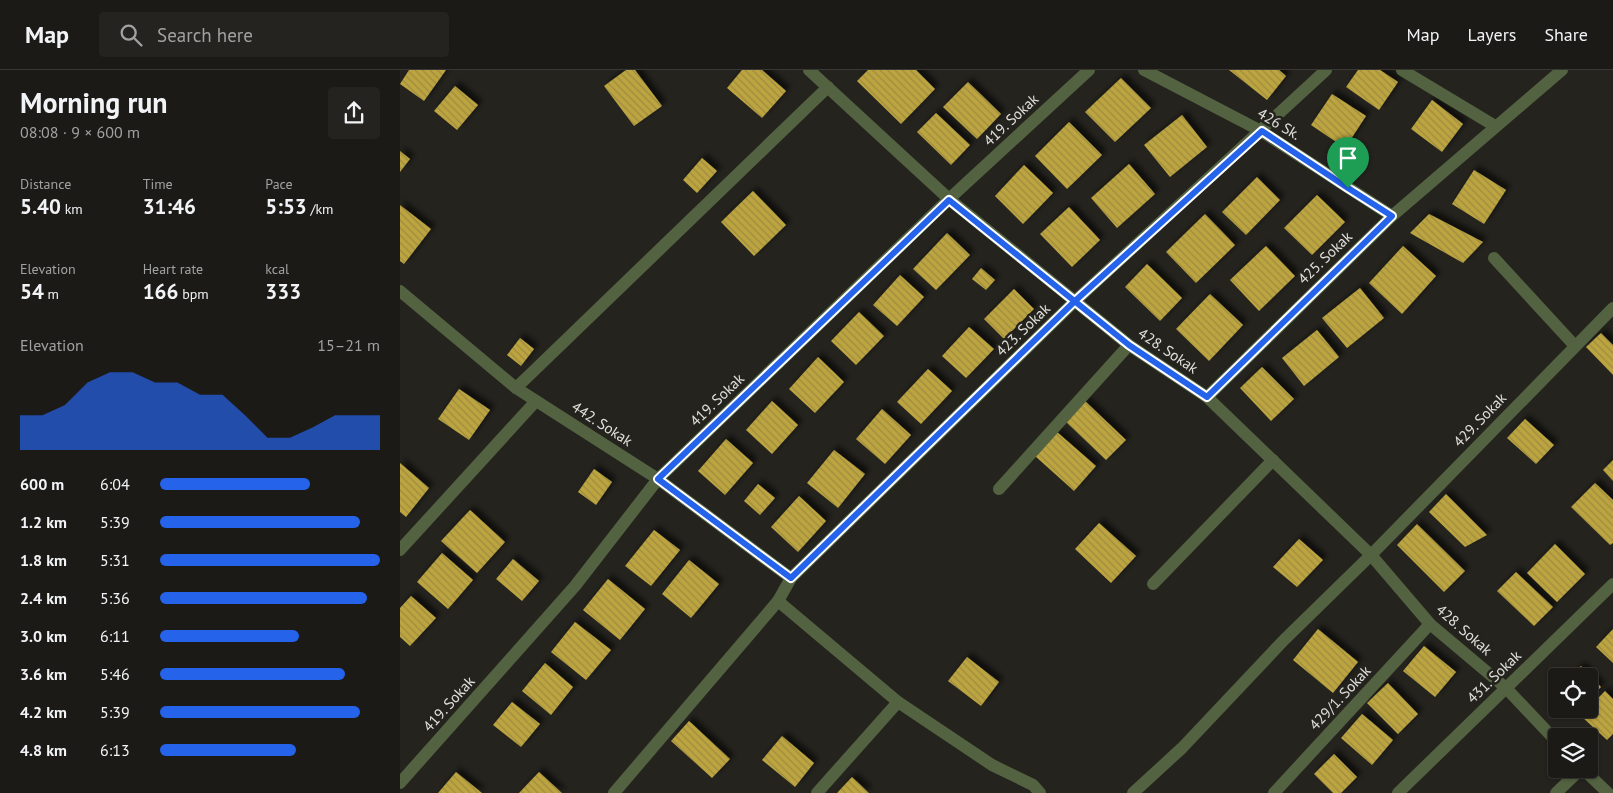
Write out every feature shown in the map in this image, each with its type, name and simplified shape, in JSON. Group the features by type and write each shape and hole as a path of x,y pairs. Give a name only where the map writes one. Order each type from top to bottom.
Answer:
{"street":[{"name":"428. Sokak","path":"809,70 949,200 1129,345 1207,397 1371,555 1430,624 1506,688 1548,733"},
{"name":"419. Sokak","path":"400,783 575,586 658,479 949,200 1089,70"},
{"name":"426 Sk.","path":"1144,70 1262,131 1392,216"},
{"name":"423. Sokak","path":"614,793 778,601 791,578 1075,301 1262,131 1326,70"},
{"path":"1402,70 1495,126"},
{"name":"425. Sokak","path":"1207,397 1392,216 1562,70"},
{"path":"516,388 828,87"},
{"path":"1494,258 1575,346"},
{"name":"442. Sokak","path":"400,291 516,388 658,479 791,578"},
{"name":"429. Sokak","path":"1132,793 1182,748 1284,640 1371,555 1613,308"},
{"path":"999,489 1129,345"},
{"path":"400,550 536,401"},
{"path":"1153,584 1273,460"},
{"name":"431. Sokak","path":"1398,793 1613,584"},
{"path":"778,601 898,702 992,765 1034,786 1040,793"},
{"name":"429/1. Sokak","path":"1274,793 1430,624"},
{"path":"817,793 898,702"},
{"path":"1556,793 1572,778"},
{"path":"1592,778 1608,793"}],"building":[{"path":"409,70 446,70 424,101 400,84"},
{"path":"626,70 635,70 662,106 634,126 604,86"},
{"path":"742,70 762,70 786,91 762,118 727,88"},
{"path":"868,70 916,70 935,89 901,124 857,81"},
{"path":"1229,70 1279,70 1286,76 1267,100"},
{"path":"1358,70 1380,70 1398,82 1379,110 1346,87"},
{"path":"1121,78 1151,108 1115,142 1085,112"},
{"path":"968,82 1001,114 977,139 943,107"},
{"path":"455,86 478,105 457,130 434,111"},
{"path":"1332,94 1366,116 1345,148 1311,125"},
{"path":"1432,100 1463,124 1442,152 1411,129"},
{"path":"936,113 970,145 951,165 917,132"},
{"path":"1182,115 1207,147 1170,177 1144,145"},
{"path":"1069,122 1102,155 1067,189 1035,156"},
{"path":"400,151 410,159 400,172"},
{"path":"702,158 717,171 697,193 683,180"},
{"path":"1129,164 1155,194 1117,228 1091,198"},
{"path":"1024,165 1053,193 1023,224 995,196"},
{"path":"1474,170 1506,190 1484,224 1452,204"},
{"path":"1257,177 1280,200 1246,235 1222,212"},
{"path":"753,191 786,225 754,256 721,222"},
{"path":"1317,195 1345,222 1312,255 1284,228"},
{"path":"400,205 431,229 404,264 400,261"},
{"path":"1069,207 1100,240 1072,267 1040,234"},
{"path":"1205,214 1235,245 1196,283 1166,252"},
{"path":"1429,214 1483,242 1463,263 1410,233"},
{"path":"947,233 970,255 936,290 913,269"},
{"path":"1266,246 1295,276 1259,311 1230,280"},
{"path":"1403,246 1436,276 1402,314 1369,283"},
{"path":"1147,264 1182,298 1160,321 1125,287"},
{"path":"981,268 995,280 986,290 972,279"},
{"path":"900,275 924,297 897,326 873,305"},
{"path":"1360,288 1384,318 1347,348 1322,318"},
{"path":"1014,289 1034,309 1004,339 984,319"},
{"path":"1210,294 1243,325 1209,361 1176,329"},
{"path":"859,312 884,336 856,365 831,341"},
{"path":"969,327 994,349 966,378 942,356"},
{"path":"1317,330 1339,357 1304,386 1282,358"},
{"path":"1601,333 1613,345 1613,375 1586,347"},
{"path":"520,338 534,349 521,366 507,355"},
{"path":"818,357 844,382 815,413 789,389"},
{"path":"1262,367 1294,399 1271,421 1240,388"},
{"path":"928,369 952,391 921,424 897,402"},
{"path":"459,389 490,410 469,440 438,419"},
{"path":"772,401 798,425 772,454 746,430"},
{"path":"1085,401 1126,440 1106,460 1065,421"},
{"path":"882,409 911,435 885,464 856,439"},
{"path":"1525,419 1554,445 1536,464 1507,438"},
{"path":"1057,432 1096,466 1074,491 1035,456"},
{"path":"726,439 753,463 725,495 698,471"},
{"path":"834,450 865,474 838,508 807,483"},
{"path":"1613,460 1613,481 1603,470"},
{"path":"400,463 429,488 406,517 400,512"},
{"path":"594,469 612,482 596,505 578,492"},
{"path":"1595,483 1613,500 1613,543 1610,545 1571,507"},
{"path":"758,484 775,498 760,515 744,501"},
{"path":"1446,494 1487,535 1465,547 1429,512"},
{"path":"799,496 826,521 798,552 771,527"},
{"path":"470,510 505,542 477,573 441,541"},
{"path":"1099,523 1136,556 1111,583 1075,549"},
{"path":"1417,524 1465,571 1444,592 1397,545"},
{"path":"654,530 680,550 651,586 625,566"},
{"path":"1299,539 1323,560 1297,587 1273,567"},
{"path":"1555,544 1585,574 1557,602 1527,573"},
{"path":"442,553 473,580 448,609 417,582"},
{"path":"513,559 539,581 522,601 496,579"},
{"path":"689,560 719,584 691,618 662,594"},
{"path":"1516,572 1553,607 1534,626 1497,591"},
{"path":"608,579 645,609 620,640 583,610"},
{"path":"411,596 436,618 410,646 400,637 400,608"},
{"path":"575,622 611,650 586,680 551,652"},
{"path":"1318,629 1358,662 1333,693 1293,660"},
{"path":"1613,629 1613,663 1596,647"},
{"path":"1424,646 1456,672 1435,697 1403,671"},
{"path":"967,657 999,682 981,706 948,681"},
{"path":"545,663 573,687 551,715 522,691"},
{"path":"1388,683 1418,714 1398,734 1367,703"},
{"path":"1605,691 1613,699 1613,734 1607,740 1598,732 1598,728 1594,728 1583,718 1598,718 1598,698"},
{"path":"512,702 540,724 521,747 493,725"},
{"path":"1362,714 1393,740 1372,765 1341,738"},
{"path":"689,721 730,759 712,778 671,741"},
{"path":"782,736 814,763 795,787 762,760"},
{"path":"1334,754 1357,777 1341,793 1333,793 1314,774"},
{"path":"456,772 482,793 438,793"},
{"path":"539,772 562,793 519,793"},
{"path":"852,777 869,793 837,793"}],"route":[{"path":"1348,188 1262,131 1075,301 791,578 658,479 949,200 1075,301 1129,345 1207,397 1392,216 1348,188"}]}
